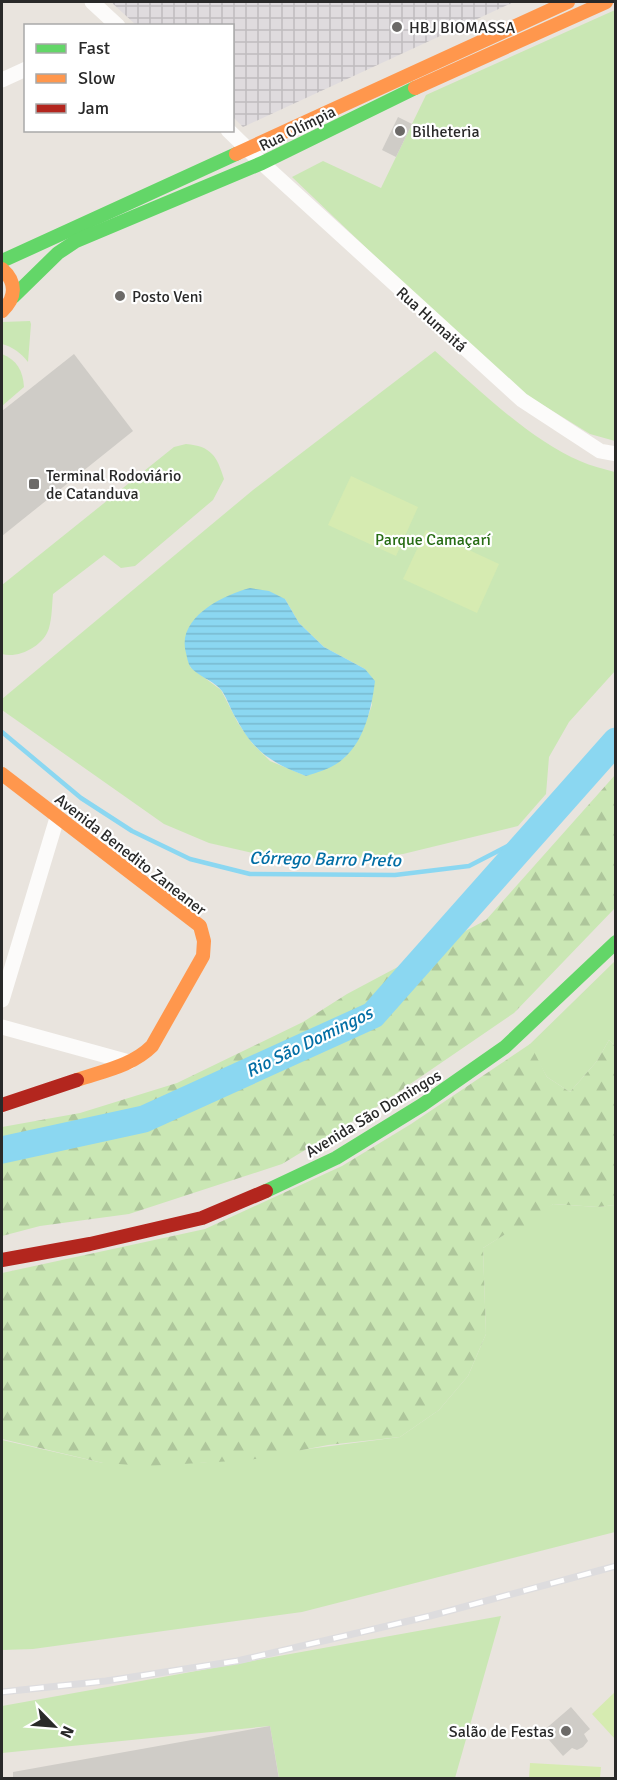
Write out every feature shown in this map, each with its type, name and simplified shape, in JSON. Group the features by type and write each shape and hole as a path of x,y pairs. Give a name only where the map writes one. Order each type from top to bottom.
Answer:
{"main road":[{"name":"Rua Olímpia","path":"2,261 568,2"},
{"name":"Rua Olímpia","path":"2,311 13,297 58,253 76,242 262,163 448,72 606,2"},
{"path":"2,269 12,280 13,297"},
{"name":"Avenida Benedito Zaneaner","path":"2,774 200,926 204,942 203,956 152,1046 142,1056 130,1062"},
{"name":"Avenida São Domingos","path":"2,1260 90,1244 202,1218 269,1190 336,1158 422,1105 505,1047 615,942"},
{"path":"2,1105 130,1062"}],"street":[{"path":"92,2 116,24"},
{"path":"2,80 24,70"},
{"name":"Rua Humaitá","path":"230,132 522,400 600,451 615,454"},
{"path":"2,781 17,787"},
{"path":"2,1000 57,818"},
{"path":"2,1028 130,1062"}],"shaded area":[{"path":"111,2 514,2 243,127 234,118 234,24 135,24"}],"green space":[{"path":"615,10 615,441 590,434 509,384 292,177 323,161 381,188 426,95"},
{"path":"30,321 28,362 16,351 2,344 2,322"},
{"name":"Parque Camaçarí","path":"435,351 504,412 542,440 580,461 615,472 615,671 569,722 549,757 546,794 518,826 403,854 344,859 270,857 209,843 164,824 2,710 2,699 253,490","holes":["285,599 299,623 324,647 365,669 372,705 362,732 344,758 306,776 270,761 252,743 238,723 221,690 190,667"]},
{"path":"2,354 12,359 18,367 24,387 2,406"},
{"path":"186,444 207,450 219,464 224,479 213,500 135,566 121,568 104,555 53,594 50,624 42,640 23,653 2,654 2,585 174,447"},
{"path":"351,476 418,507 396,556 328,525"},
{"path":"426,530 499,564 477,613 403,579"},
{"path":"615,775 615,908 514,1013 378,1106 282,1164 129,1214 40,1226 2,1236 2,1127 80,1113 177,1083 303,1022 347,994 486,920"},
{"path":"615,961 615,1046 609,1040 597,1061 570,1092 547,1077 529,1045"},
{"path":"609,1040 615,1046 615,1205 598,1207 553,1204 523,1229 504,1235 483,1248 486,1334 468,1376 439,1410 400,1437 328,1445 250,1460 149,1466 103,1463 2,1439 2,1273 205,1229 342,1166 411,1124 530,1044 547,1077 570,1092 597,1061"},
{"path":"553,1204 598,1207 615,1205 615,1532 302,1612 33,1649 2,1650 2,1440 103,1463 200,1463 400,1437 439,1410 468,1376 486,1334 483,1248"},
{"path":"501,1616 455,1778 279,1778 270,1726 2,1753 2,1706"},
{"path":"615,1692 615,1739 592,1714"},
{"path":"530,1763 601,1767 600,1778 529,1778"}],"water":[{"path":"250,588 269,591 285,599 299,623 324,647 365,669 375,681 369,712 357,742 344,758 326,769 306,776 266,756 244,731 222,691 196,672 189,663 185,640 188,629 195,619 215,602"}],"building":[{"name":"Bilheteria","path":"398,117 412,124 396,157 382,150"},
{"name":"Terminal Rodoviário de Catanduva","path":"74,354 133,431 2,536 2,411"},
{"name":"Salão de Festas","path":"571,1707 590,1729 584,1734 588,1741 583,1747 577,1750 572,1748 563,1756 542,1732"},
{"path":"270,1726 279,1779 13,1779 13,1772"}],"waterway":[{"name":"Córrego Barro Preto","path":"2,732 81,798 132,831 190,859 250,874 395,875 469,866 537,831"},
{"name":"Rio São Domingos","path":"2,1150 144,1119 373,1015 616,741"}],"railway":[{"path":"2,1692 106,1681 237,1661 430,1616 616,1566"}],"traffic: fast":[{"path":"13,297 58,253 76,241 262,163 415,88"},
{"path":"2,261 236,154"},
{"path":"266,1191 336,1158 422,1105 505,1047 616,942"}],"traffic: slow":[{"path":"236,154 568,2"},
{"path":"415,88 606,2"},
{"path":"2,269 10,279 13,290 10,301 2,311"},
{"path":"2,774 200,926 204,941 203,956 152,1046 126,1063 77,1080"}],"traffic: jam":[{"path":"2,1105 77,1080"},
{"path":"2,1260 90,1244 202,1218 266,1191"}],"place":[{"name":"HBJ BIOMASSA","path":"397,27"},
{"name":"Bilheteria","path":"400,131"},
{"name":"Posto Veni","path":"120,296"},
{"name":"Terminal Rodoviário de Catanduva","path":"34,484"},
{"name":"Salão de Festas","path":"566,1731"}]}
